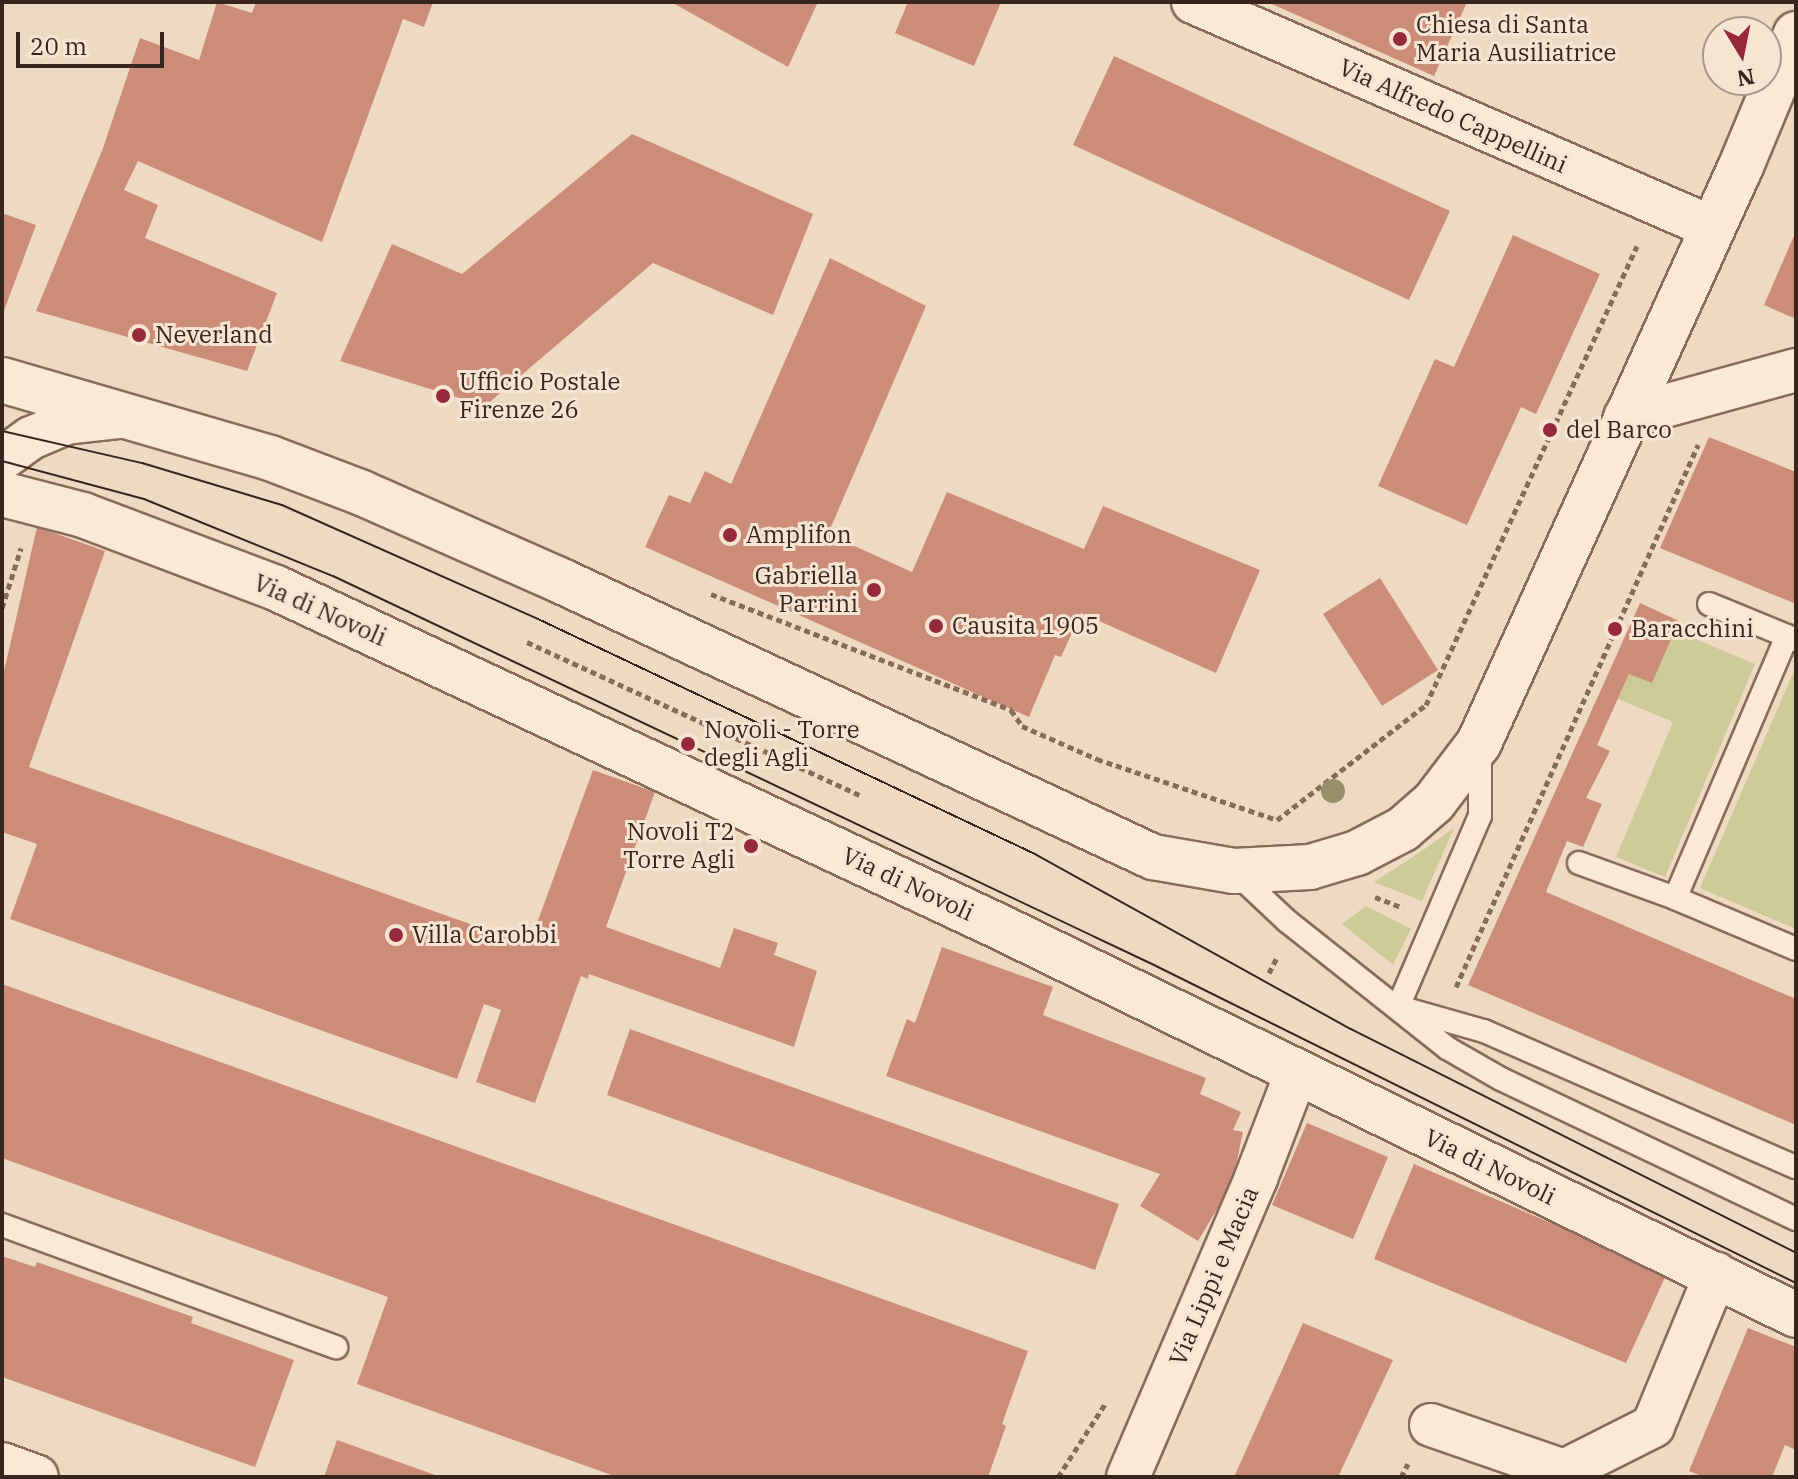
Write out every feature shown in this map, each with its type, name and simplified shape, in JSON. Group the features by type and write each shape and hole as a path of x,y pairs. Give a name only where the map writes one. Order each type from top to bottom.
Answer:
{"street":[{"name":"Via Alfredo Cappellini","path":"1193,2 1713,228"},
{"path":"2,380 270,458 362,493 557,579 1125,846 1190,866 1234,871 1310,867 1333,862 1403,829 1434,802 1479,743 1713,228 1796,34"},
{"path":"1625,417 1796,370"},
{"path":"2,459 31,438 66,423 133,416"},
{"name":"Via di Novoli","path":"2,494 83,515 276,588 1002,928 1296,1074 1796,1315"},
{"name":"Via Lippi e Macia","path":"1128,1477 1256,1178 1296,1074"},
{"path":"1431,1425 1564,1471 1653,1426 1716,1274"},
{"path":"2,1464 37,1477"}],"lane":[{"path":"1675,898 1791,638 1709,604"},
{"path":"1398,1007 1480,816 1479,743"},
{"path":"1579,863 1675,898 1796,949"},
{"path":"1234,871 1287,921 1447,1048 1501,1079 1796,1219"},
{"path":"1398,1007 1484,1031 1796,1167"},
{"path":"2,1225 336,1347"}],"path":[{"path":"705,592 1011,710 1022,726 1097,759 1277,820 1426,705 1656,205"},
{"path":"1452,996 1704,433"},
{"path":"2,608 23,542"},
{"path":"527,642 859,795"},
{"path":"1365,893 1405,909"}],"shaded area":[{"path":"1674,630 1755,664 1665,877 1616,857 1673,722 1618,699 1629,674"},
{"path":"1796,671 1796,929 1700,888"},
{"path":"1454,828 1422,901 1374,882 1422,851"},
{"path":"1366,906 1411,929 1393,965 1342,924"}],"building":[{"path":"217,2 252,13 256,2 433,2 424,27 403,19 322,242 138,161 124,190 158,205 145,238 277,293 247,371 36,311 103,148 140,38 199,60"},
{"path":"671,2 818,2 788,67"},
{"path":"908,2 1001,2 974,66 895,33"},
{"name":"Chiesa di Santa Maria Ausiliatrice","path":"1267,2 1467,2 1434,76"},
{"path":"1114,56 1450,211 1409,300 1073,145"},
{"path":"632,134 813,214 773,315 653,263 485,406 340,361 392,244 462,274"},
{"path":"2,213 36,225 2,316"},
{"path":"1796,231 1796,319 1764,305"},
{"path":"1513,235 1600,274 1536,414 1521,407 1467,525 1378,486 1435,359 1454,367"},
{"path":"830,258 926,306 828,534 912,572 947,492 1084,549 1103,506 1260,570 1216,673 1081,613 1061,657 1055,655 1029,717 645,547 669,495 690,503 705,471 731,484"},
{"path":"1709,437 1796,472 1796,604 1660,548"},
{"path":"37,527 105,551 29,767 529,945 593,770 655,792 606,927 720,968 734,928 778,943 774,955 817,971 794,1047 589,974 588,979 581,976 535,1103 476,1082 501,1010 484,1004 457,1079 10,919 37,844 2,832 2,680"},
{"path":"1380,578 1438,670 1382,706 1323,614"},
{"path":"1640,603 1679,621 1652,683 1629,674 1597,745 1610,751 1586,798 1602,804 1583,847 1567,841 1546,892 1796,999 1796,1125 1468,985"},
{"path":"942,947 1053,987 1043,1015 1206,1078 1200,1094 1241,1112 1233,1130 1243,1132 1232,1184 1198,1241 1140,1206 1160,1174 886,1076 907,1019 915,1023"},
{"path":"2,984 1028,1351 1002,1424 1006,1426 988,1477 617,1477 357,1384 388,1297 2,1158"},
{"path":"630,1029 1119,1204 1095,1270 607,1095"},
{"path":"1307,1123 1388,1157 1353,1239 1272,1205"},
{"path":"1414,1164 1667,1273 1626,1363 1374,1259"},
{"path":"2,1256 35,1267 37,1262 193,1317 191,1323 294,1360 255,1467 2,1377"},
{"path":"1303,1323 1393,1360 1338,1477 1234,1477"},
{"path":"1748,1328 1796,1347 1796,1450 1785,1445 1772,1477 1704,1477 1689,1471"},
{"path":"337,1440 441,1477 324,1477"}],"tram line":[{"path":"2,431 142,463 282,505 538,619 1035,854 1351,1029 1796,1253"},
{"path":"2,461 144,499 333,576 1154,965 1796,1283"}],"place":[{"name":"Chiesa di Santa Maria Ausiliatrice","path":"1400,39"},
{"name":"Neverland","path":"139,335"},
{"name":"Ufficio Postale Firenze 26","path":"443,396"},
{"name":"del Barco","path":"1550,430"},
{"name":"Amplifon","path":"730,535"},
{"name":"Gabriella Parrini","path":"874,590"},
{"name":"Causita 1905","path":"936,626"},
{"name":"Baracchini","path":"1615,629"},
{"name":"Novoli - Torre degli Agli","path":"688,744"},
{"name":"Novoli T2 Torre Agli","path":"751,846"},
{"name":"Villa Carobbi","path":"396,935"}]}
